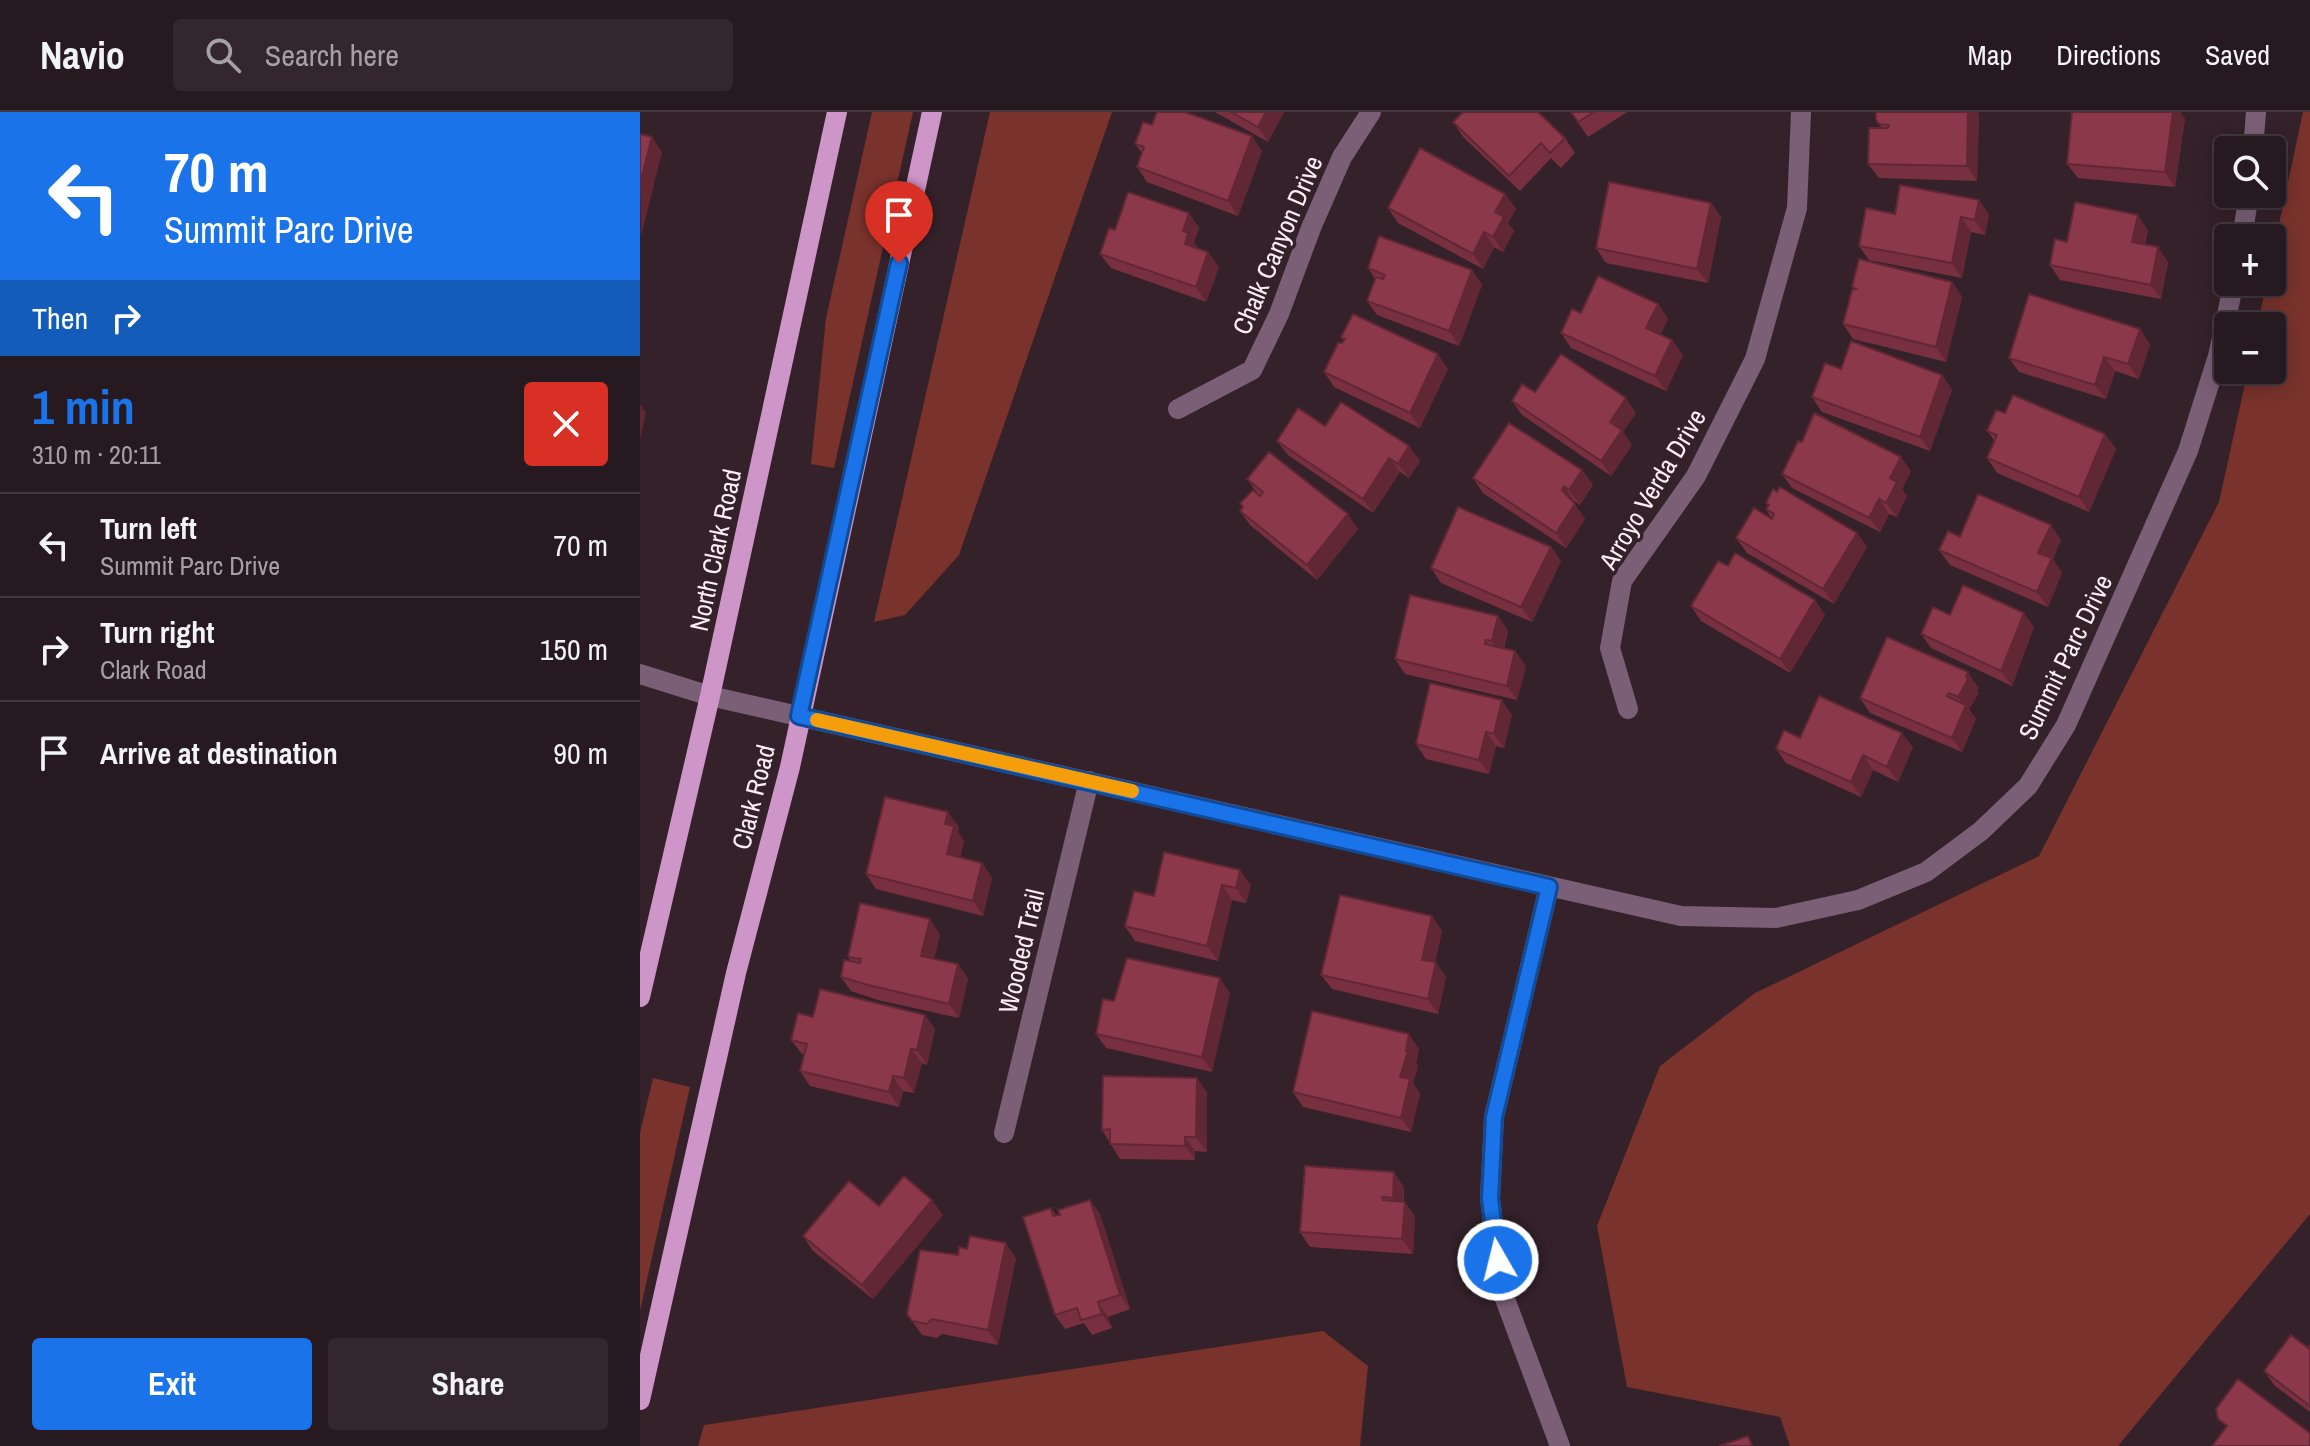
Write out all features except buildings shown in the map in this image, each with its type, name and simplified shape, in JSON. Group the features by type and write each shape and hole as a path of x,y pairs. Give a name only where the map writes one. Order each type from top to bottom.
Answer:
{"main road":[{"name":"North Clark Road","path":"640,997 710,696 837,112"},
{"name":"Clark Road","path":"640,1400 736,973 790,767 932,112"}],"street":[{"name":"Chalk Canyon Drive","path":"1178,409 1252,370 1279,314 1342,157 1371,112"},
{"name":"Arroyo Verda Drive","path":"1628,709 1610,648 1622,581 1696,476 1755,359 1797,208 1801,112"},
{"path":"2254,136 2256,112"},
{"name":"Summit Parc Drive","path":"640,674 710,696 1681,916 1776,918 1858,900 1926,872 1981,831 2028,786 2066,725 2188,451 2218,356 2231,296"},
{"name":"Wooded Trail","path":"1004,1133 1089,781"},
{"path":"1549,887 1494,1117 1490,1199 1502,1291 1560,1446"}],"shaded area":[{"path":"872,112 913,112 834,468 811,464 826,318"},
{"path":"990,112 1112,112 959,555 905,615 874,622"},
{"path":"2303,112 2310,112 2310,1214 2118,1446 1790,1446 1780,1417 1627,1387 1597,1226 1660,1066 1755,993 2039,856 2219,502 2245,384 2286,384 2286,312 2260,312 2264,296 2286,296 2286,224 2279,224 2282,208 2286,208 2286,192"},
{"path":"653,1078 690,1087 640,1311 640,1133"},
{"path":"1323,1331 1368,1366 1360,1446 698,1446 704,1425"}],"slow traffic":[{"path":"817,720 1132,791"}],"route":[{"path":"899,263 799,716 1549,887 1494,1117 1490,1199 1498,1260"}]}
